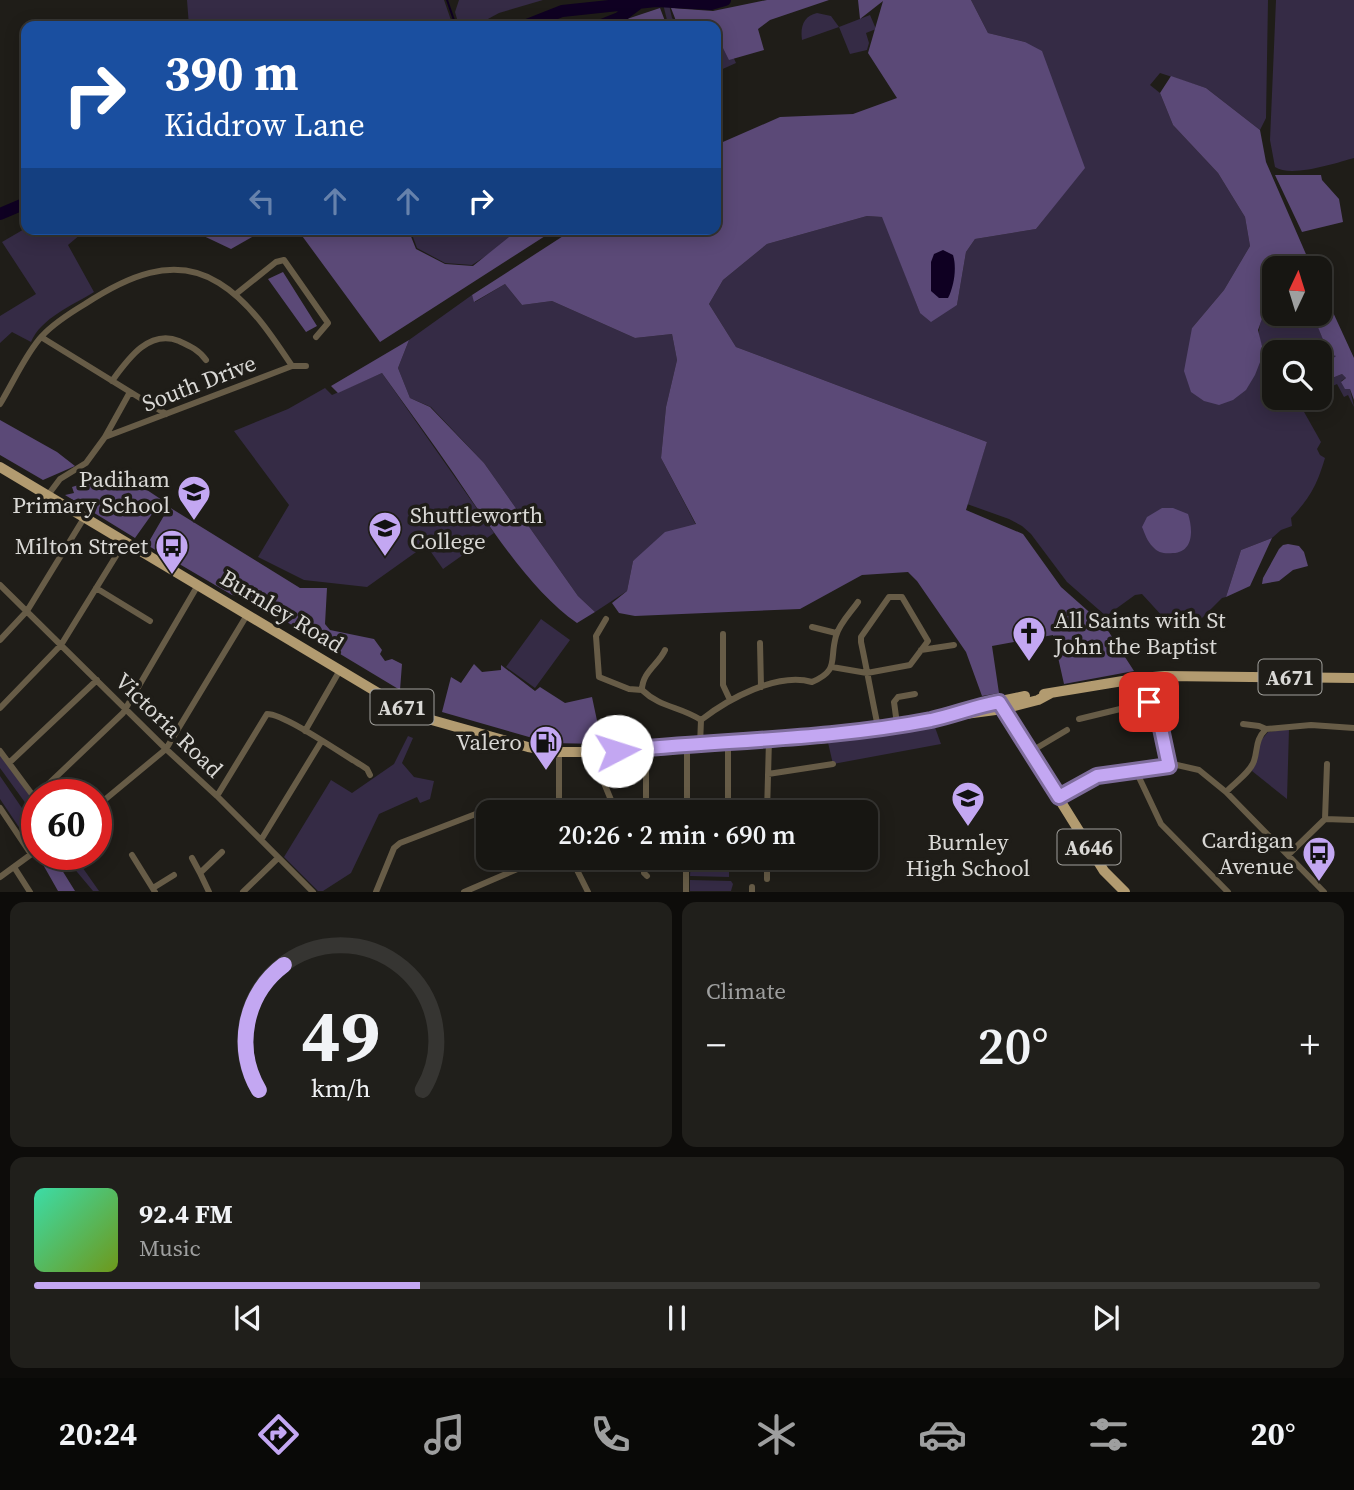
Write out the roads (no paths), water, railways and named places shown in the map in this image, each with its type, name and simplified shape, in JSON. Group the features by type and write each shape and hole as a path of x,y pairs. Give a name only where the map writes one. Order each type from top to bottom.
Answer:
{"main road":[{"name":"Burnley Road","path":"0,467 421,717 528,747 559,752"},
{"name":"A671","path":"559,752 604,752 728,744 878,727 1038,700 1051,694 1141,678 1354,678"},
{"name":"A646","path":"1001,705 1104,871 1125,891"}],"street":[{"path":"236,294 276,262 284,260 328,323 316,337"},
{"path":"0,404 41,337 68,314 96,297 137,275 153,271 171,269 195,273 216,281 236,294 292,366"},
{"path":"112,381 132,356 156,338 166,336 190,346 206,360"},
{"path":"41,337 166,414"},
{"name":"South Drive","path":"105,437 292,366 306,366"},
{"name":"South Drive","path":"48,495 60,479 86,463 105,437 130,392"},
{"path":"0,640 27,611 84,518"},
{"path":"0,708 61,645 124,542"},
{"name":"Victoria Road","path":"0,585 313,891"},
{"path":"55,779 126,708 198,585"},
{"path":"96,588 150,621"},
{"path":"832,667 867,673 910,664 928,641 902,597 889,597 861,637 867,673 878,727"},
{"path":"701,720 730,700 761,687 800,679 812,682 826,676 832,667 836,633 858,602"},
{"path":"112,794 166,749 248,613"},
{"path":"606,619 596,636 599,677 642,690 654,701 688,712 701,720"},
{"path":"812,627 836,633"},
{"path":"723,634 723,685 730,700"},
{"path":"760,643 761,687"},
{"path":"921,650 954,645"},
{"path":"642,690 642,683 651,666 665,650"},
{"path":"304,731 340,670"},
{"path":"9,763 97,680"},
{"path":"898,724 894,702 898,697 915,694"},
{"path":"1079,719 1149,702 1156,705 1169,766"},
{"path":"218,796 268,714 280,716 361,765 370,775"},
{"path":"700,745 701,720"},
{"path":"1242,724 1266,729 1311,725 1354,728"},
{"path":"1226,792 1254,762 1257,741 1266,729"},
{"path":"1030,752 1067,730"},
{"path":"617,751 617,737 621,732 637,737 646,748 646,800"},
{"path":"767,800 769,740"},
{"path":"261,840 321,742"},
{"path":"728,744 728,800"},
{"path":"687,746 687,800"},
{"path":"0,751 22,779"},
{"path":"559,752 559,800"},
{"path":"604,752 604,783 611,800"},
{"path":"768,774 833,764"},
{"path":"1288,855 1325,819 1327,764"},
{"path":"1059,797 1097,776 1169,766 1189,766 1199,770 1226,792 1324,891"},
{"path":"1136,771 1161,824 1228,891"},
{"path":"0,808 21,835"},
{"path":"376,891 394,849 400,843 476,814"},
{"path":"1325,819 1354,820"},
{"path":"200,873 222,852"},
{"path":"132,855 154,890 174,875"},
{"path":"192,858 209,891"},
{"path":"243,891 278,858"},
{"path":"0,877 21,862"},
{"path":"14,867 30,891"},
{"path":"464,891 512,870"},
{"path":"577,870 588,891"},
{"path":"645,870 647,877"},
{"path":"686,870 686,891"},
{"path":"767,870 767,879"}],"waterway":[{"path":"447,0 454,21"},
{"path":"537,21 562,11 656,1 711,4 725,0"},
{"path":"612,21 639,3"},
{"path":"0,214 21,205"}],"place":[{"name":"Padiham Primary School","path":"194,522"},
{"name":"Shuttleworth College","path":"385,558"},
{"name":"Milton Street","path":"172,576"},
{"name":"All Saints with St John the Baptist","path":"1029,663"},
{"name":"Valero","path":"546,772"},
{"name":"Burnley High School","path":"968,828"},
{"name":"Cardigan Avenue","path":"1319,883"}]}
